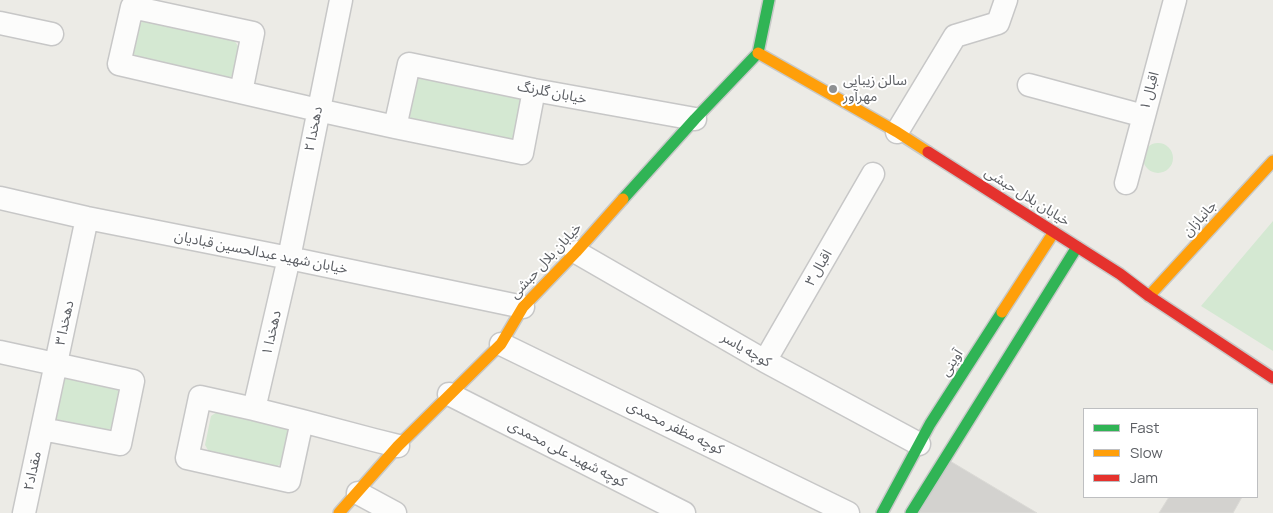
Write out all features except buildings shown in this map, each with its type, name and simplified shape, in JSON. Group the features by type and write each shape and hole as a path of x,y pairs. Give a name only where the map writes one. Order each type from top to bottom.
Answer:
{"street":[{"name":"دهخدا ۲","path":"289,258 341,0"},
{"path":"758,53 769,0"},
{"path":"897,132 955,36 998,23 1006,0"},
{"name":"اقبال ۱","path":"1126,183 1175,0"},
{"path":"241,92 253,33 132,7 118,64 318,110 396,127 522,153 534,90"},
{"path":"0,23 52,34"},
{"name":"خیابان بلال حبشی","path":"340,513 398,446 501,344 523,307 576,252 694,119 758,53 897,132 1120,274 1149,296 1273,378"},
{"name":"خیابان گلرنگ","path":"396,127 409,64 534,90 694,119"},
{"path":"1029,85 1144,116"},
{"name":"جانبازان","path":"1149,296 1273,161"},
{"name":"اقبال ۳","path":"764,361 873,174"},
{"name":"خیابان شهید عبدالحسین قبادیان","path":"0,198 86,218 523,307"},
{"name":"دهخدا ۳","path":"42,429 86,218"},
{"name":"آوینی","path":"882,513 930,424 1054,232"},
{"path":"911,513 1077,247"},
{"name":"کوچه یاسر","path":"576,252 764,361 919,444"},
{"name":"دهخدا ۱","path":"254,409 289,258"},
{"name":"کوچه مظفر محمدی","path":"501,344 848,513"},
{"path":"0,352 133,380 120,444 42,429"},
{"name":"کوچه شهید علی محمدی","path":"449,394 684,513"},
{"path":"302,421 289,482 187,458 200,396 302,421 398,446"},
{"name":"مقداد۲","path":"24,513 42,429"},
{"path":"358,493 395,513"}],"green space":[{"path":"150,18 233,38 239,48 239,68 232,76 223,81 140,62 129,44 136,25"},
{"path":"416,73 523,96 513,143 406,119"},
{"path":"1158,143 1169,147 1173,158 1169,169 1158,173 1147,169 1143,158 1147,147"},
{"path":"1273,221 1273,351 1201,306"},
{"path":"70,374 112,383 120,393 111,428 104,433 57,423 53,414 59,378"},
{"path":"220,410 285,425 291,435 285,461 274,468 211,455 205,445 211,416"}],"traffic: fast":[{"path":"623,199 758,53 769,0"},
{"path":"911,513 1077,247"},
{"path":"882,513 930,424 1002,312"}],"traffic: slow":[{"path":"758,53 897,132 928,152"},
{"path":"1149,296 1273,161"},
{"path":"339,513 398,446 501,344 523,307 576,252 623,199"},
{"path":"1002,312 1054,232"}],"traffic: jam":[{"path":"928,152 1120,274 1149,296 1273,378"}],"place":[{"name":"سالن زیبایی مهرآور","path":"833,89"}]}
